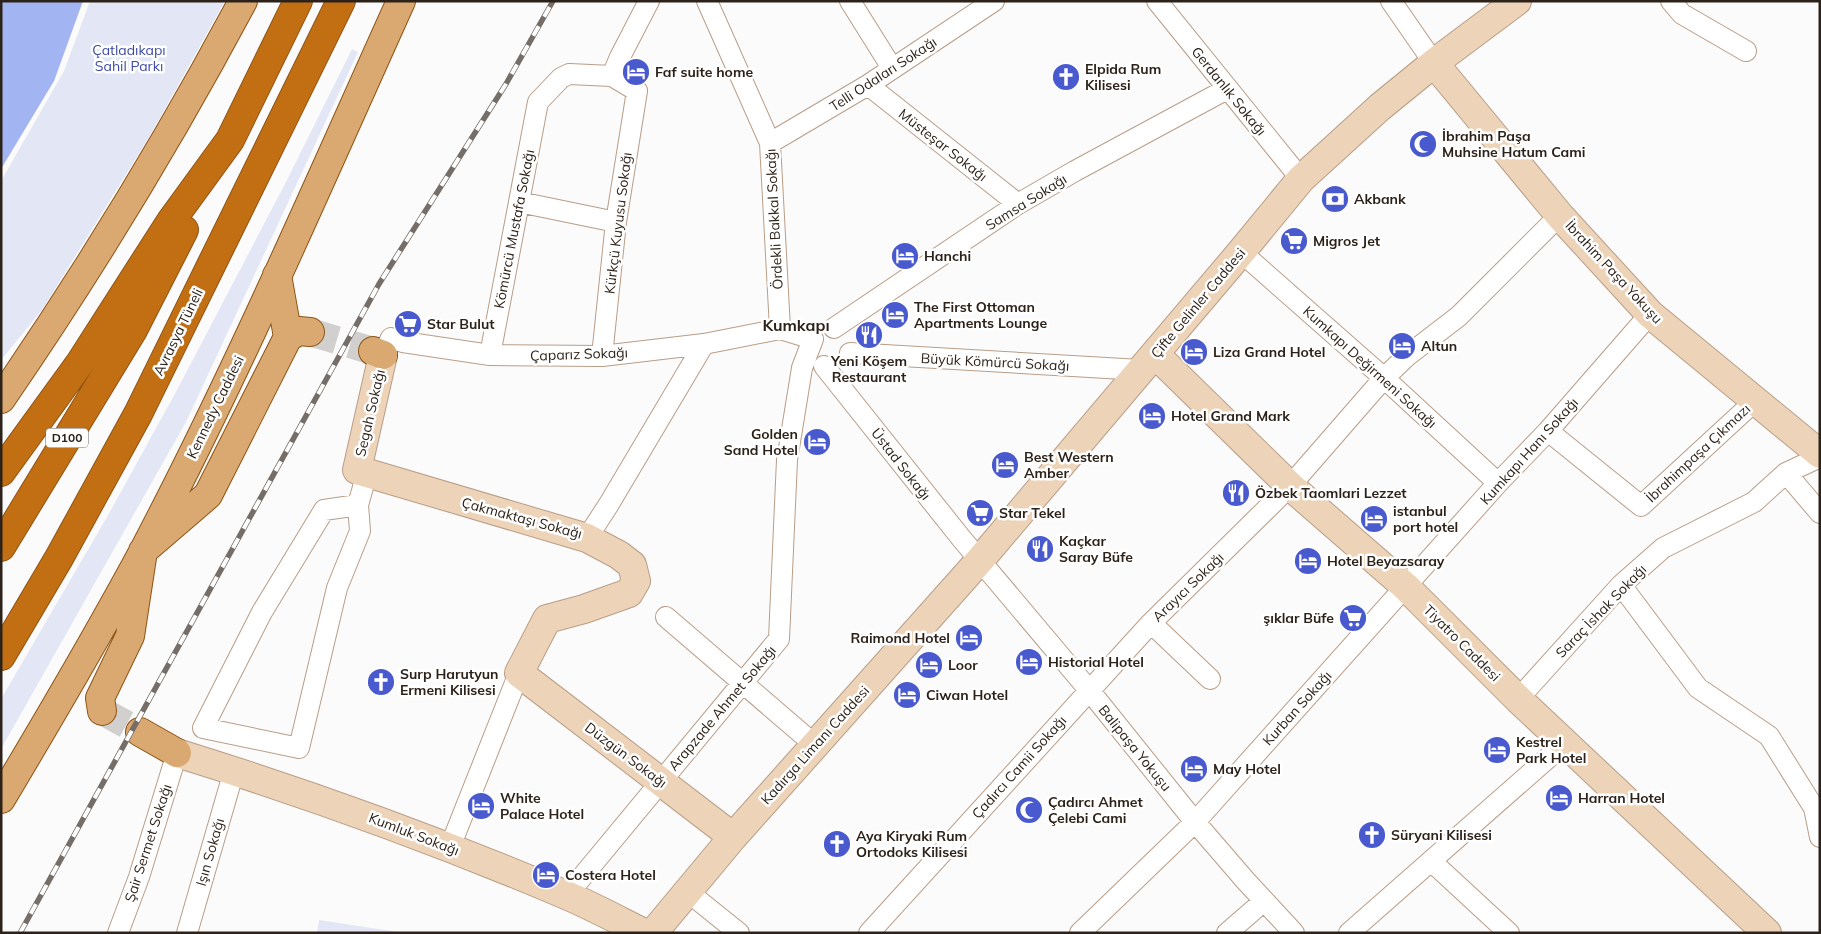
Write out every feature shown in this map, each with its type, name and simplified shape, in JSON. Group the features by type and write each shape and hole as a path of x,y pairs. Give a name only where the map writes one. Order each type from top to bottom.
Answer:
{"highway":[{"path":"1,472 80,363 171,221 230,140 298,1"},
{"name":"Avrasya Tüneli","path":"1,656 59,558 138,414 341,1"},
{"name":"D100","path":"1,546 133,330 230,140"}],"main road":[{"path":"1,399 57,318 106,239 161,147 243,1"},
{"name":"Kennedy Caddesi","path":"1,799 143,551 243,351 401,1"},
{"path":"102,711 100,698 130,636 143,551 208,495 300,334 277,275"},
{"path":"140,732 177,753"}],"street":[{"path":"612,76 649,1"},
{"name":"Ördekli Bakkal Sokağı","path":"708,1 770,143 780,329"},
{"path":"850,1 892,68"},
{"name":"Telli Odaları Sokağı","path":"770,143 868,85 994,1"},
{"name":"Gerdanlık Sokağı","path":"1158,1 1301,180"},
{"path":"1391,1 1434,63"},
{"name":"Çifte Gelinler Caddesi","path":"980,560 1301,180 1380,107 1434,63 1517,1"},
{"path":"1671,1 1682,14 1746,51"},
{"name":"İbrahim Paşa Yokuşu","path":"1434,63 1562,217 1650,314 1820,455"},
{"name":"Kömürcü Mustafa Sokağı","path":"490,355 538,102 561,78 569,74 612,76"},
{"name":"Kürkçü Kuyusu Sokağı","path":"602,356 616,222 637,91 612,76"},
{"name":"Müsteşar Sokağı","path":"868,85 1018,204"},
{"name":"Samsa Sokağı","path":"834,328 1018,204 1227,89"},
{"path":"519,202 616,222"},
{"name":"Arayıcı Sokağı","path":"1089,690 1151,623 1290,486 1384,378 1407,356 1459,316 1559,216 1562,217"},
{"name":"Kumkapı Değirmeni Sokağı","path":"1242,252 1384,378 1498,483"},
{"name":"Kumkapı Hanı Sokağı","path":"1406,587 1498,483 1548,431 1650,314"},
{"path":"834,328 846,334 849,340 850,353 847,359 837,366 824,366 814,358 811,345 813,339 822,330 834,328"},
{"name":"Çaparız Sokağı","path":"378,353 391,338 403,342 490,355 602,356 704,344 780,329 813,339"},
{"name":"Arapzade Ahmet Sokağı","path":"567,895 744,684 779,639 787,460 802,368 813,339"},
{"name":"Çakmaktaşı Sokağı","path":"362,472 586,538 609,504 704,344"},
{"name":"Segah Sokağı","path":"362,472 378,353"},
{"name":"Büyük Kömürcü Sokağı","path":"850,353 1148,362"},
{"name":"Tiyatro Caddesi","path":"1148,362 1406,587 1518,699 1767,933"},
{"name":"Üstad Sokağı","path":"824,366 980,560"},
{"name":"İbrahimpaşa Çıkmazı","path":"1548,431 1641,506 1755,401"},
{"name":"Saraç İshak Sokağı","path":"1518,699 1621,585 1663,548 1754,502 1786,473 1820,455"},
{"path":"358,505 324,510 262,612 204,728 299,748 337,588 360,531 358,505 362,472"},
{"path":"1786,473 1820,512"},
{"path":"450,847 519,673 547,619 584,609 629,593 636,581 632,564 586,538"},
{"name":"Balipaşa Yokuşu","path":"980,560 1089,690 1195,822 1294,933"},
{"name":"Kadırga Limanı Caddesi","path":"653,933 733,837 980,560"},
{"path":"1621,585 1698,688 1769,736 1817,806 1820,837"},
{"name":"Kurban Sokağı","path":"1080,933 1195,822 1406,587"},
{"path":"666,617 815,745"},
{"path":"1151,623 1210,679"},
{"name":"Düzgün Sokağı","path":"519,673 733,837"},
{"name":"Çadırcı Camii Sokağı","path":"869,933 1089,690"},
{"path":"1349,933 1566,743"},
{"name":"Kumluk Sokağı","path":"177,753 234,770 399,827 567,895 644,933"},
{"name":"Şair Sermet Sokağı","path":"118,933 139,877 177,753"},
{"name":"Işın Sokağı","path":"187,933 234,770"},
{"path":"1432,861 1510,933"},
{"path":"688,892 739,933"},
{"path":"1227,933 1264,901"}],"green space":[{"name":"Çatladıkapı Sahil Parkı","path":"90,1 225,1 151,134 42,310 1,360 1,181 64,71"},
{"path":"352,49 358,52 186,422 1,749 1,699 107,517 177,390 286,182"},
{"path":"319,920 404,933 317,933"}],"water":[{"path":"1,1 83,1 54,81 1,169"}],"tunnel":[{"path":"310,332 373,351"},
{"path":"102,711 140,732"}],"railway":[{"path":"20,933 379,284 506,84 553,1"}],"place":[{"name":"Faf suite home","path":"636,72"},
{"name":"Elpida Rum Kilisesi","path":"1066,77"},
{"name":"İbrahim Paşa Muhsine Hatum Cami","path":"1423,144"},
{"name":"Akbank","path":"1335,199"},
{"name":"Migros Jet","path":"1294,241"},
{"name":"Hanchi","path":"905,256"},
{"name":"The First Ottoman Apartments Lounge","path":"895,315"},
{"name":"Star Bulut","path":"408,324"},
{"name":"Yeni Köşem Restaurant","path":"869,335"},
{"name":"Altun","path":"1402,346"},
{"name":"Liza Grand Hotel","path":"1194,352"},
{"name":"Hotel Grand Mark","path":"1152,416"},
{"name":"Golden Sand Hotel","path":"817,442"},
{"name":"Best Western Amber","path":"1005,465"},
{"name":"Özbek Taomlari Lezzet","path":"1236,493"},
{"name":"Star Tekel","path":"980,513"},
{"name":"istanbul port hotel","path":"1374,519"},
{"name":"Kaçkar Saray Büfe","path":"1040,549"},
{"name":"Hotel Beyazsaray","path":"1308,561"},
{"name":"şıklar Büfe","path":"1353,618"},
{"name":"Raimond Hotel","path":"969,638"},
{"name":"Historial Hotel","path":"1029,662"},
{"name":"Loor","path":"929,665"},
{"name":"Surp Harutyun Ermeni Kilisesi","path":"381,682"},
{"name":"Ciwan Hotel","path":"907,695"},
{"name":"Kestrel Park Hotel","path":"1497,750"},
{"name":"May Hotel","path":"1194,769"},
{"name":"Harran Hotel","path":"1559,798"},
{"name":"White Palace Hotel","path":"481,806"},
{"name":"Çadırcı Ahmet Çelebi Cami","path":"1029,810"},
{"name":"Süryani Kilisesi","path":"1372,835"},
{"name":"Aya Kiryaki Rum Ortodoks Kilisesi","path":"837,844"},
{"name":"Costera Hotel","path":"546,875"}],"district":[{"name":"Kumkapı","path":"796,325"}]}
